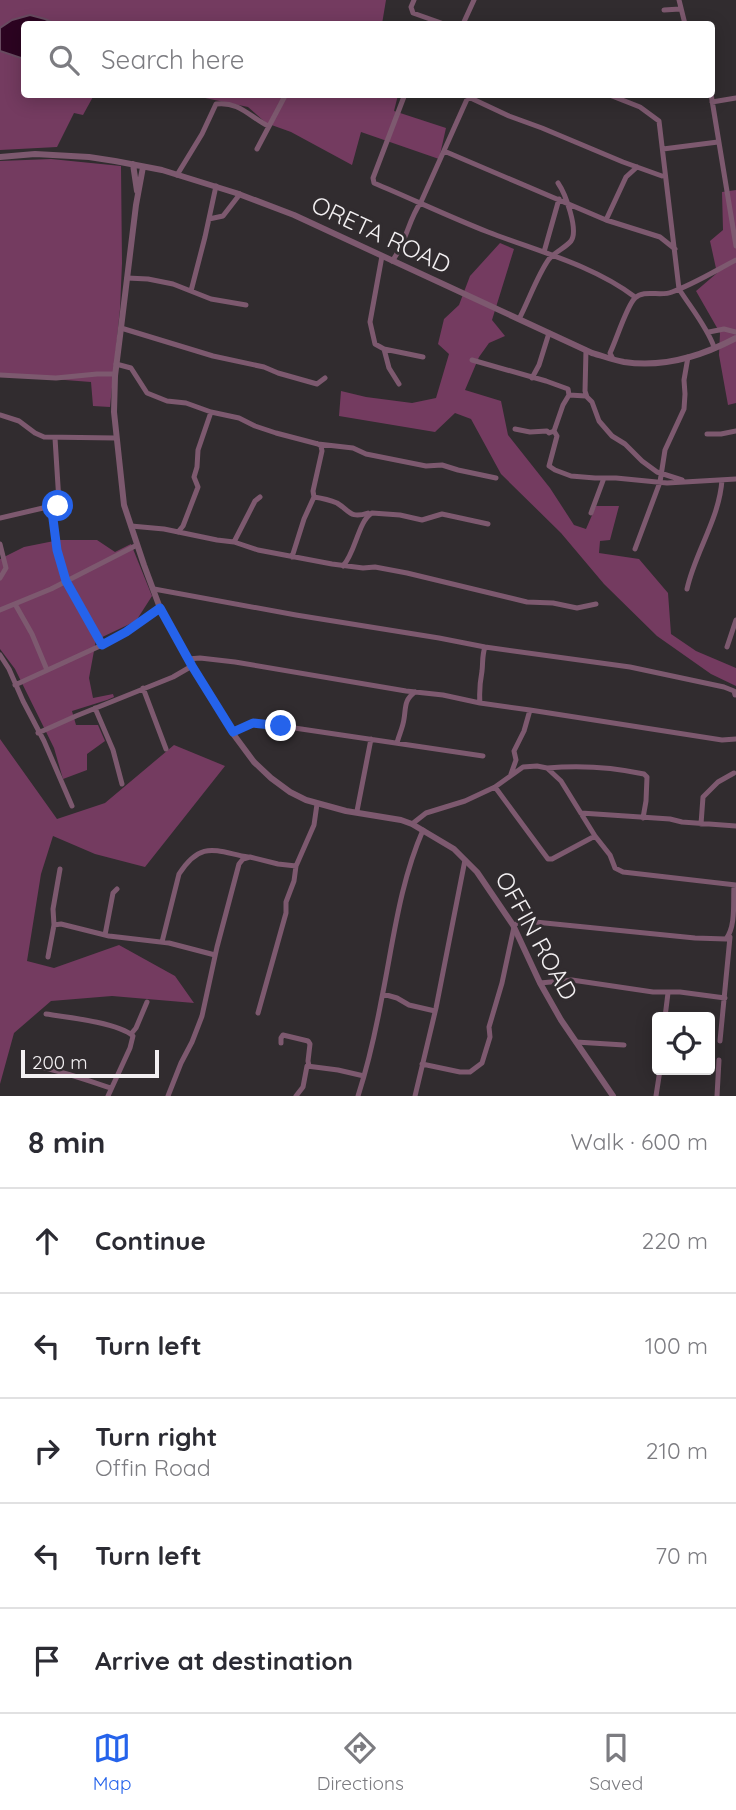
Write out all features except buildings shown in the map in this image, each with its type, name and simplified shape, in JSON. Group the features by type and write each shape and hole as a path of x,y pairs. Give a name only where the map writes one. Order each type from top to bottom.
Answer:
{"street":[{"path":"414,0 411,7 413,13 436,21"},
{"path":"464,21 474,0"},
{"path":"679,0 684,21"},
{"path":"664,10 680,9"},
{"path":"257,149 284,98"},
{"path":"403,98 373,181 487,232 554,255 622,287 635,297"},
{"path":"392,261 401,248 444,151 464,98"},
{"path":"469,98 509,117 662,176"},
{"path":"617,98 640,107 659,121 679,289 693,313 709,332 714,347"},
{"path":"736,98 711,98 736,246"},
{"path":"177,175 202,134 216,104 228,104 242,109 268,126"},
{"path":"663,149 718,142"},
{"path":"444,151 606,220 660,237 675,249"},
{"name":"ORETA ROAD","path":"0,157 35,154 76,156 133,164 216,186 294,215 586,350 622,362 649,364 675,361 736,338"},
{"path":"133,164 138,193"},
{"path":"138,193 143,167"},
{"path":"606,220 626,177 636,167"},
{"path":"519,319 549,260 573,237 573,225 564,192 558,183"},
{"path":"191,291 216,186"},
{"name":"OFFIN ROAD","path":"138,193 115,374 114,412 124,505 160,608 233,732 254,761 271,778 290,792 317,804 412,824 448,844 465,860 484,881 513,926 561,1020 614,1096"},
{"path":"209,219 223,216 240,194"},
{"path":"544,252 559,199"},
{"path":"382,256 370,323 375,344 384,349 424,357"},
{"path":"613,359 610,353 635,297 642,294 670,294 736,260"},
{"path":"127,278 160,281 212,299 246,305"},
{"path":"121,328 213,356 264,367 299,380 317,384 325,378"},
{"path":"709,332 724,329 736,338"},
{"path":"532,378 549,333"},
{"path":"384,349 389,368 399,384"},
{"path":"586,350 584,391 592,402 599,421 612,436 660,474 689,482"},
{"path":"635,549 660,482 665,450 684,409 684,380 688,357"},
{"path":"472,360 568,389 569,395 554,431 557,436 548,466 571,476 660,482 736,480"},
{"path":"117,364 131,368 147,393 167,401 186,403 239,418 276,433 318,444 353,448 366,454 426,466 442,465 496,478"},
{"path":"0,375 56,378 115,374"},
{"path":"569,395 586,396"},
{"path":"178,532 183,526 198,487 194,477 197,454 211,412"},
{"path":"0,415 19,421 39,435 55,438 116,438"},
{"path":"515,429 549,433 554,431"},
{"path":"706,434 736,431"},
{"path":"52,511 59,502 55,438"},
{"path":"292,557 314,497 321,451 318,444"},
{"path":"591,513 604,478"},
{"path":"687,589 692,568 719,503 722,480"},
{"path":"234,542 255,501 260,497"},
{"path":"314,497 336,503 349,513 359,516 371,513 400,514 422,520 442,514 488,524"},
{"path":"0,518 43,508 52,511"},
{"path":"52,511 57,550 66,581 102,645"},
{"path":"343,566 351,554 365,518 371,513"},
{"path":"131,526 234,542 258,550 343,566 407,572 527,602 553,603 577,608 596,604"},
{"path":"0,544 6,568 0,578"},
{"path":"0,610 137,545"},
{"path":"154,589 485,647 624,666 731,689 734,695"},
{"path":"15,604 47,670"},
{"path":"15,685 102,645 160,608"},
{"path":"727,647 736,620"},
{"path":"480,703 485,647"},
{"path":"0,655 44,741 72,806"},
{"path":"188,659 235,662 696,737 736,739"},
{"path":"38,733 173,677 192,666"},
{"path":"143,688 166,749"},
{"path":"397,743 407,697 415,692"},
{"path":"95,708 113,750 122,784"},
{"path":"512,774 516,760 514,751 530,710"},
{"path":"233,732 253,723 483,755"},
{"path":"357,811 371,739"},
{"path":"412,824 426,813 465,801 495,787 523,767 531,765 547,768 606,767 644,774 647,777 643,818"},
{"path":"547,768 561,781 595,836 607,849 615,867 623,872 735,886 734,920 730,935 720,1041"},
{"path":"701,824 704,797 718,782 734,773"},
{"path":"495,787 548,859 595,836"},
{"path":"258,1013 296,866 314,825 317,804"},
{"path":"581,813 736,826"},
{"path":"358,1096 375,1033 404,882 423,830"},
{"path":"162,942 179,874 185,865 205,849 296,866"},
{"path":"168,1096 202,1016 239,864 243,859 250,858"},
{"path":"415,1096 465,860"},
{"path":"48,957 60,869"},
{"path":"105,935 113,893 117,889"},
{"path":"422,1064 470,1072 482,1063 513,926 524,921 704,939 726,939 730,935"},
{"path":"54,925 162,942 215,955"},
{"path":"540,982 572,980 724,998"},
{"path":"666,1012 668,993"},
{"path":"383,995 435,1011"},
{"path":"131,1034 147,1002"},
{"path":"46,1014 113,1027 131,1034"},
{"path":"108,1096 130,1048 133,1037 131,1034"},
{"path":"281,1043 283,1035 308,1041 310,1044 309,1066 303,1087 296,1096"},
{"path":"576,1042 624,1045"},
{"path":"717,1096 719,1060"},
{"path":"36,1066 61,1071 111,1088"},
{"path":"309,1066 364,1076"},
{"path":"656,1096 659,1075"}],"shaded area":[{"path":"0,0 386,0 382,21 21,21 21,98 92,98 83,115 74,113 57,147 0,150"},
{"path":"30,15 49,21 21,21 21,58 0,51 0,28 12,20"},
{"path":"205,98 397,98 394,111 446,128 439,159 361,132 352,165 291,132 266,123 248,107"},
{"path":"51,159 121,166 120,309 110,407 93,406 91,382 0,375 0,161"},
{"path":"736,190 736,403 728,405 719,355 720,333 696,291 717,273 710,241 723,230 722,192"},
{"path":"500,243 514,249 492,320 505,336 489,343 479,357 465,390 501,401 508,435 550,488 574,525 586,529 596,506 619,506 610,540 600,541 599,553 639,559 668,593 671,634 696,651 736,668 736,686 711,674 657,636 604,584 561,533 501,474 471,419 455,413 435,432 339,416 341,391 412,403 436,398 449,354 438,344 444,319 459,305 470,276"},
{"path":"59,540 97,540 115,552 131,544 152,596 136,621 96,640 89,678 93,698 113,694 114,697 72,711 76,725 98,725 105,741 87,754 87,770 63,779 54,748 15,669 0,649 0,559 24,547"},
{"path":"0,739 57,819 105,803 174,745 225,766 145,867 95,854 53,836 41,874 27,961 54,968 119,945 175,976 194,1003 112,996 51,1001 14,1033 0,1084"}],"route":[{"path":"58,506 52,511 57,550 66,581 102,645 160,608 233,732 253,723 281,726"}]}
